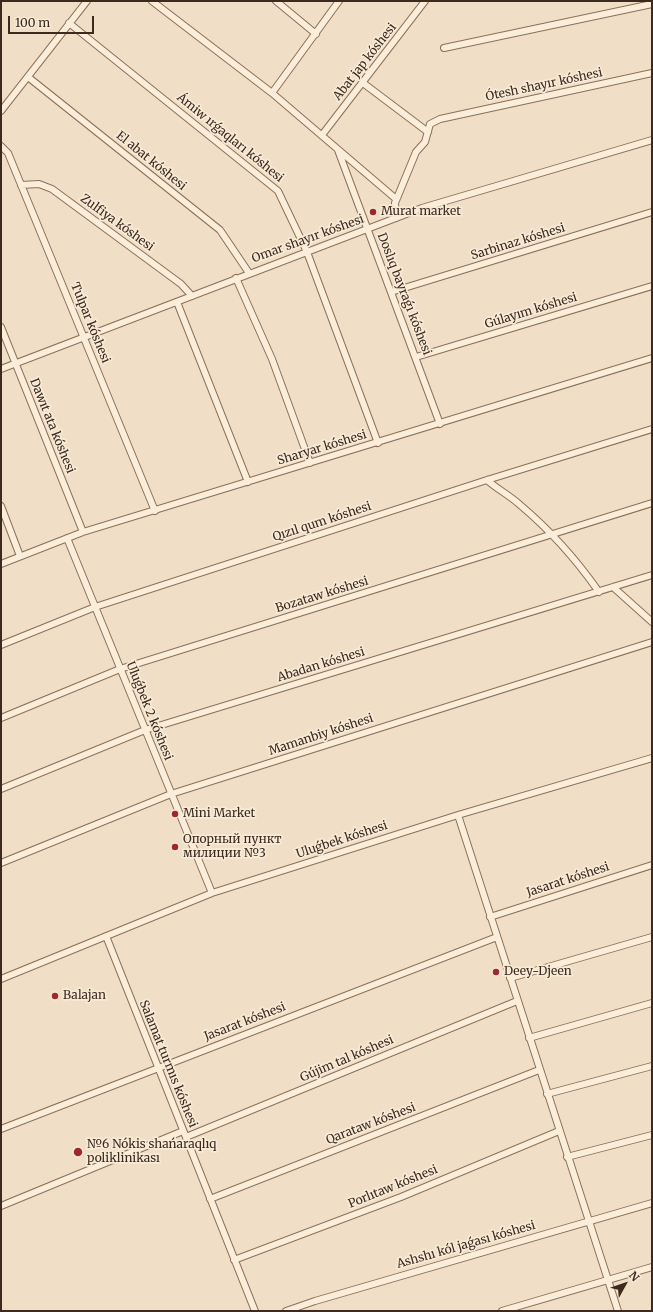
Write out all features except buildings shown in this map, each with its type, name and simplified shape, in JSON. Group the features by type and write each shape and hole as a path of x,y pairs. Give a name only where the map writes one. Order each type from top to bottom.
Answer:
{"street":[{"path":"1,111 86,1"},
{"name":"Doslıq bayraǵı kóshesi","path":"152,1 272,93 396,199"},
{"path":"276,1 316,34"},
{"path":"272,93 339,1"},
{"name":"Abat jap kóshesi","path":"322,135 425,1"},
{"path":"444,48 652,4"},
{"name":"Ámiw ırǵaqları kóshesi","path":"69,23 278,191 307,252 378,443"},
{"name":"Ótesh shayır kóshesi","path":"428,132 430,124 440,119 652,73"},
{"name":"El abat kóshesi","path":"28,77 220,230 249,273"},
{"path":"363,83 428,132 425,142 416,152 396,199 396,218"},
{"name":"Omar shayır kóshesi","path":"1,368 422,208 652,140"},
{"name":"Tulpar kóshesi","path":"1,146 8,153 22,185 155,511"},
{"name":"Doslıq bayraǵı kóshesi","path":"338,149 440,424"},
{"name":"Zulfiya kóshesi","path":"22,185 39,184 52,189 181,284 192,296"},
{"name":"Sarbinaz kóshesi","path":"391,292 652,212"},
{"path":"236,278 272,359 310,464"},
{"name":"Gúlayım kóshesi","path":"416,357 652,286"},
{"path":"177,302 182,318 248,482"},
{"name":"Dawıt ata kóshesi","path":"1,327 83,532"},
{"name":"Sharyar kóshesi","path":"1,564 83,532 310,464 652,358"},
{"name":"Qızıl qum kóshesi","path":"1,645 95,607 487,480 652,429"},
{"path":"487,480 500,492 518,502 552,535 567,550 599,592"},
{"name":"Bozataw kóshesi","path":"1,718 120,669 652,503"},
{"path":"1,506 20,556"},
{"name":"Uluǵbek 2 kóshesi","path":"67,538 212,893"},
{"name":"Abadan kóshesi","path":"1,789 145,730 652,575"},
{"path":"613,588 652,622"},
{"name":"Mamanbiy kóshesi","path":"1,863 171,794 652,642"},
{"name":"Uluǵbek kóshesi","path":"1,979 212,893 458,815 652,758"},
{"path":"458,815 558,1131 568,1157 618,1311"},
{"name":"Jasarat kóshesi","path":"490,917 652,865"},
{"name":"Salamat turmıs kóshesi","path":"106,936 255,1311"},
{"name":"Jasarat kóshesi","path":"1,1129 497,937"},
{"path":"510,978 652,937"},
{"name":"Gújim tal kóshesi","path":"1,1206 517,1001"},
{"path":"529,1038 652,1003"},
{"path":"547,1094 652,1066"},
{"name":"Qarataw kóshesi","path":"210,1199 539,1070"},
{"name":"Porlıtaw kóshesi","path":"234,1260 401,1197 558,1131"},
{"path":"568,1157 652,1135"},
{"name":"Ashshı kól jaǵası kóshesi","path":"286,1311 315,1301 652,1203"},
{"path":"502,1311 652,1267"}],"place":[{"name":"Murat market","path":"373,212"},
{"name":"Mini Market","path":"175,814"},
{"name":"Опорный пункт милиции №3","path":"175,847"},
{"name":"Deey-Djeen","path":"496,972"},
{"name":"Balajan","path":"55,996"},
{"name":"№6 Nókis shańaraqlıq poliklinikası","path":"78,1152"}]}
